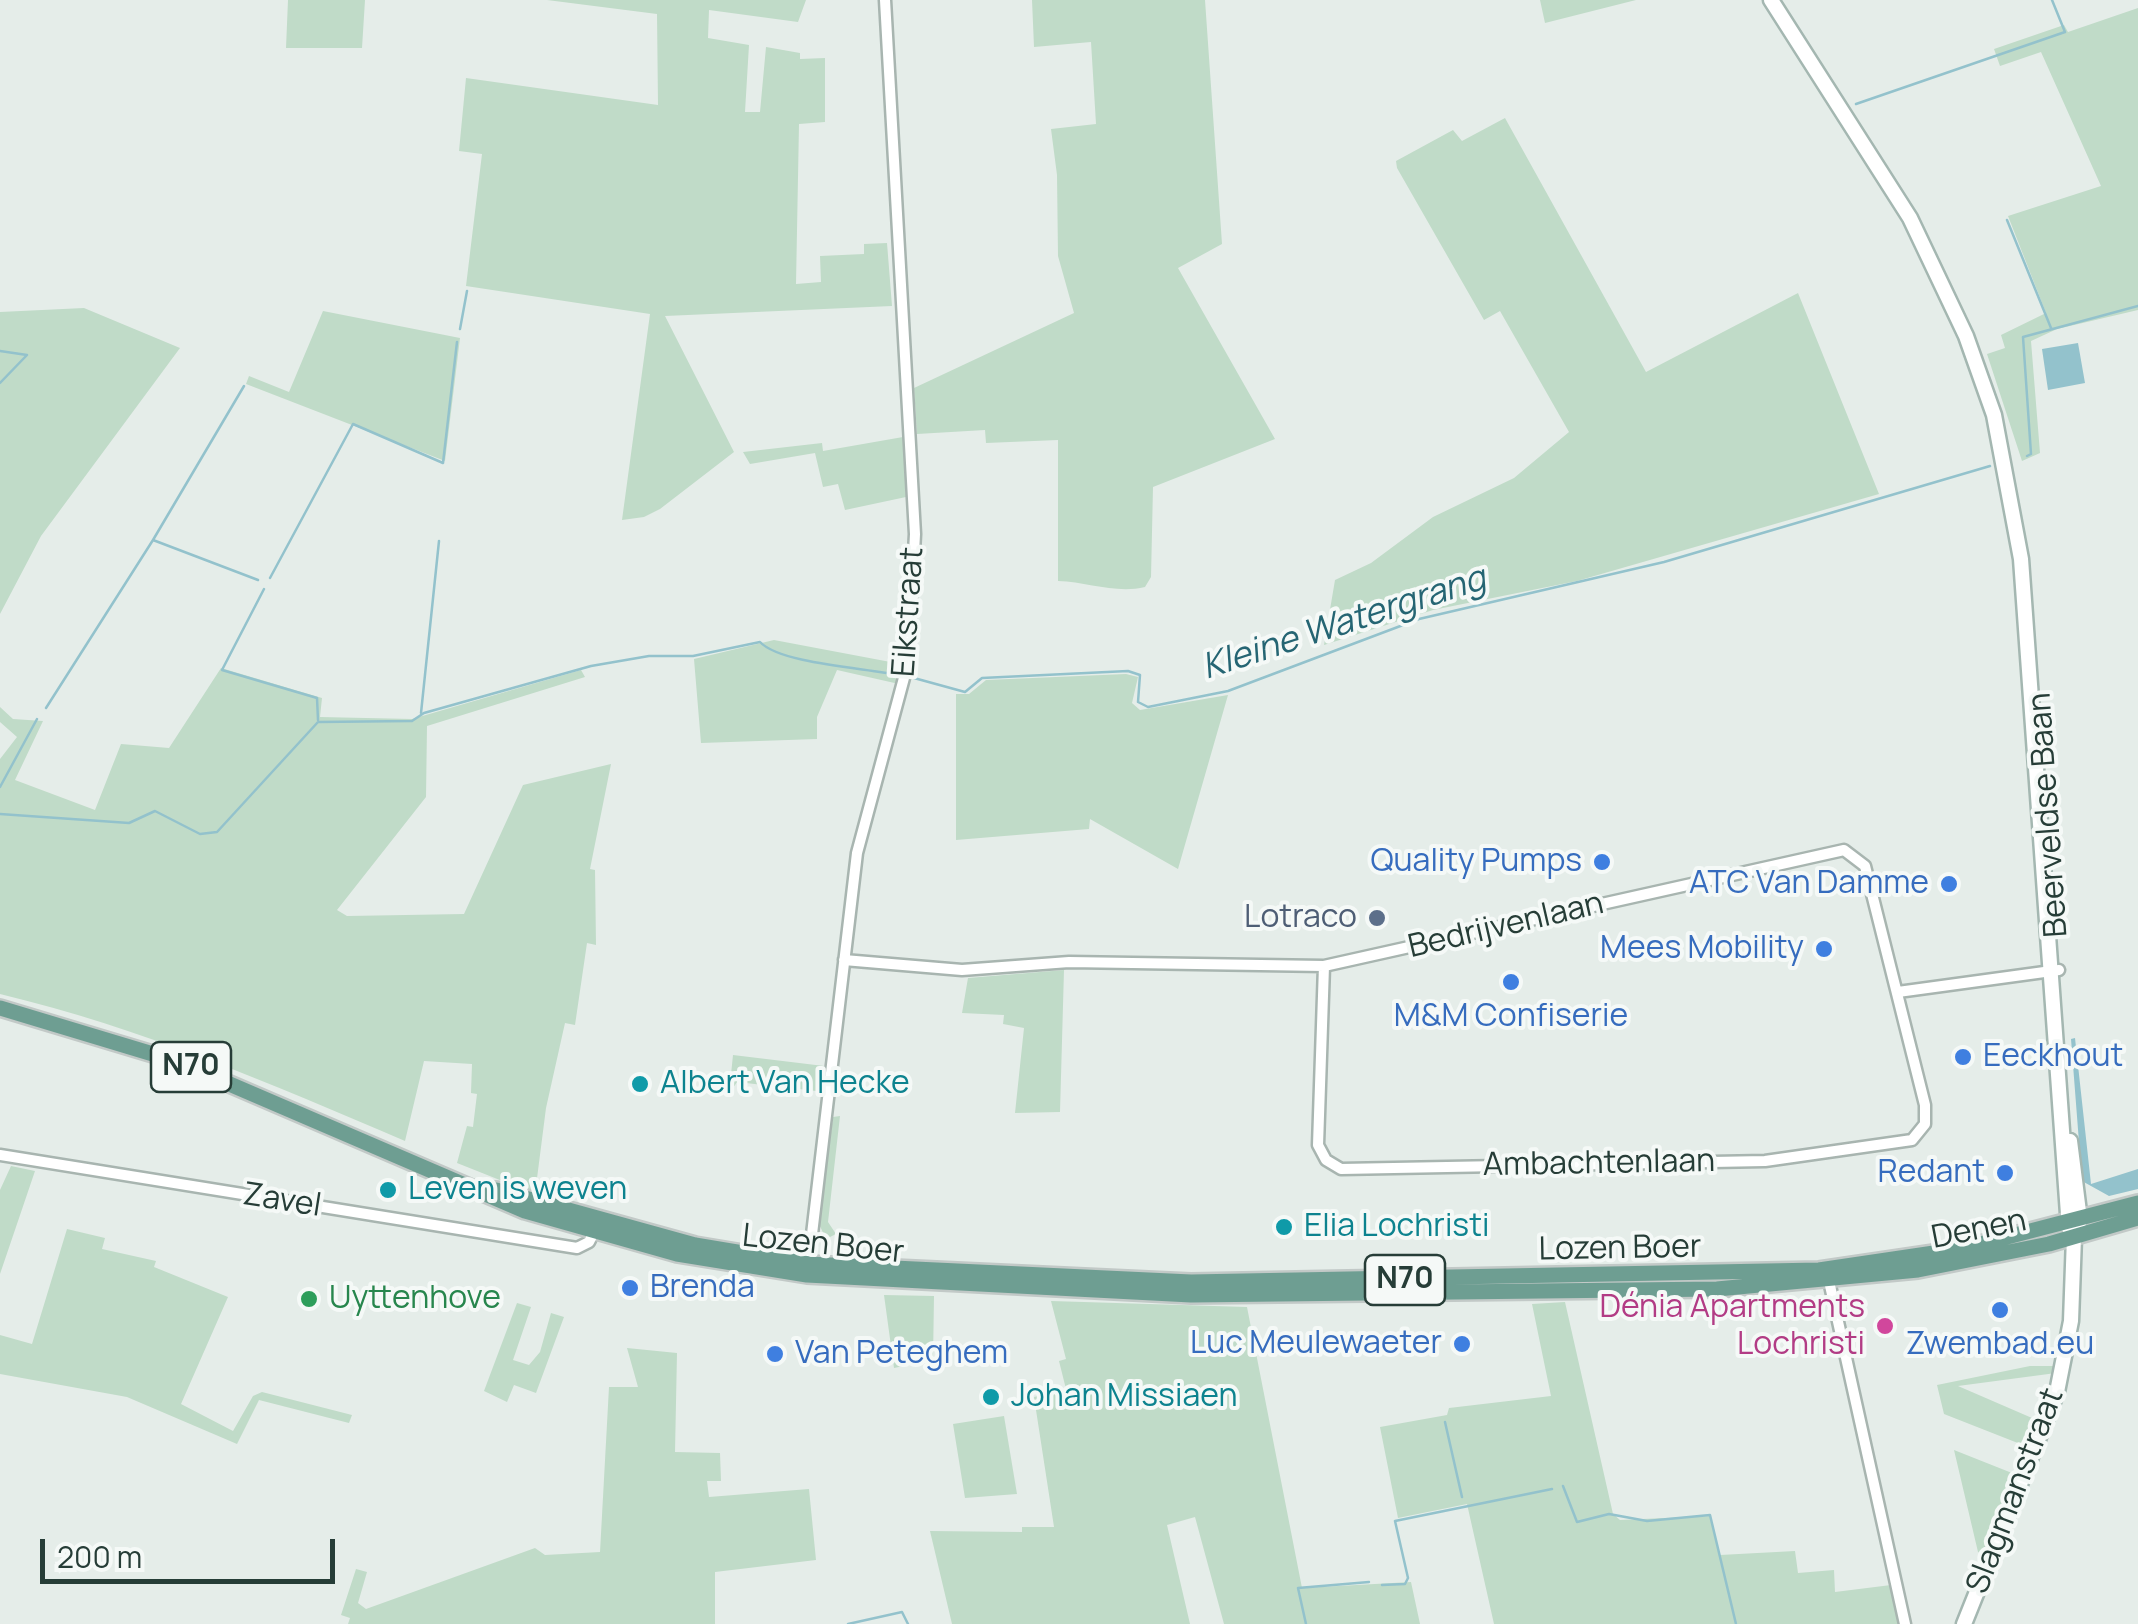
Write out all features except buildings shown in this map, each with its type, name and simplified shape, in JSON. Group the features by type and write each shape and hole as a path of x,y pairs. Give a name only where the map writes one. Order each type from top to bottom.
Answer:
{"main road":[{"name":"Beerveldse Baan","path":"1771,0 1910,218 1966,336 1994,415 2022,559 2074,1227"},
{"name":"N70","path":"0,1008 176,1061 448,1178 575,1220 808,1270"},
{"name":"Denen","path":"1829,1281 1956,1264 2138,1203"},
{"name":"Denen","path":"2074,1227 2138,1218"},
{"name":"Lozen Boer","path":"808,1270 1191,1282 1718,1276 1892,1260 2074,1227"},
{"name":"Slagmanstraat","path":"1964,1624 2057,1392 2071,1321 2074,1227"},
{"name":"Lozen Boer","path":"808,1270 1190,1295 1717,1289 1829,1281"}],"street":[{"name":"Eikstraat","path":"808,1270 857,853 904,686 915,534 884,0"},
{"name":"Bedrijvenlaan","path":"844,960 962,970 1069,962 1324,966 1844,850 1865,866 1898,992"},
{"name":"Ambachtenlaan","path":"1324,966 1318,1146 1326,1160 1341,1168 1766,1161 1912,1140 1927,1115 1898,992"},
{"path":"1898,992 2055,970"},
{"name":"Zavel","path":"0,1154 564,1245"},
{"path":"575,1220 564,1245 585,1246 597,1227"},
{"path":"1829,1281 1905,1624"}],"green space":[{"path":"288,0 365,0 362,48 286,48"},
{"path":"547,0 806,0 798,22 709,10 708,38 749,45 745,112 760,112 766,47 800,53 800,59 825,58 825,122 799,124 796,284 821,282 820,256 864,254 864,244 887,243 892,306 665,316 734,452 644,517 622,520 650,314 466,286 482,154 459,151 466,78 658,105 657,14"},
{"path":"1032,0 1205,0 1222,244 1178,268 1275,439 1153,487 1151,577 1145,587 1113,588 1058,581 1058,440 986,443 985,430 917,434 914,388 1074,313 1058,256 1057,175 1051,129 1096,124 1091,42 1034,47"},
{"path":"1540,0 1636,0 1545,23"},
{"path":"2138,8 2138,310 2057,329 2031,341 2040,453 2022,461 1987,354 2005,348 2001,335 2046,313 2008,216 2101,186 2041,52 2000,66 1994,49 2064,25 2068,32"},
{"path":"1505,118 1646,372 1798,293 1879,494 1577,581 1433,610 1324,645 1335,580 1371,563 1433,517 1514,478 1569,432 1500,311 1484,320 1397,168 1396,161 1453,130 1462,141"},
{"path":"84,308 180,348 41,536 0,614 0,312"},
{"path":"323,311 460,338 445,461 246,384 249,376 289,392"},
{"path":"903,437 906,497 845,510 838,484 823,487 815,453 750,464 743,452 822,443 823,451"},
{"path":"774,640 901,664 899,684 837,670 817,717 817,739 701,743 694,659"},
{"path":"221,668 322,698 320,717 412,719 581,670 585,677 427,726 426,797 337,910 347,916 464,914 523,785 611,764 590,869 595,870 596,945 587,943 575,1025 565,1023 546,1108 535,1194 457,1163 467,1126 473,1127 477,1094 471,1093 472,1064 424,1061 405,1141 155,1040 0,994 0,759 17,737 0,722 0,707 13,719 43,721 15,780 95,810 121,744 169,748"},
{"path":"1126,674 1138,677 1132,703 1140,710 1228,695 1178,869 1090,819 1089,829 956,840 956,694 969,694 986,680"},
{"path":"1064,970 1060,1112 1015,1113 1024,1028 1003,1024 1004,1015 962,1013 968,978"},
{"path":"733,1055 824,1066 825,1092 737,1082 729,1094"},
{"path":"840,1116 828,1222 836,1234 826,1239 819,1224 833,1117"},
{"path":"11,1166 35,1171 0,1274 0,1190"},
{"path":"67,1229 105,1238 102,1249 156,1261 154,1267 228,1297 181,1404 233,1431 253,1396 262,1392 352,1415 349,1423 259,1400 237,1444 127,1397 0,1374 0,1335 32,1344"},
{"path":"884,1295 934,1296 933,1360 894,1368"},
{"path":"1051,1301 1247,1307 1302,1588 1411,1582 1420,1624 1224,1624 1195,1517 1167,1525 1190,1624 952,1624 930,1531 1022,1532 1022,1527 1054,1527 1034,1397 1066,1389 1059,1361 1066,1359"},
{"path":"1565,1302 1613,1514 1620,1520 1710,1516 1720,1555 1795,1551 1798,1573 1834,1570 1835,1592 1891,1585 1900,1624 1494,1624 1467,1504 1398,1518 1380,1427 1447,1415 1449,1408 1551,1396 1532,1304"},
{"path":"517,1303 531,1307 513,1360 529,1365 540,1352 551,1313 564,1317 536,1393 514,1385 507,1402 484,1391"},
{"path":"627,1348 677,1353 675,1452 720,1453 721,1481 707,1481 709,1497 809,1489 816,1560 715,1572 715,1624 348,1624 350,1618 341,1615 356,1569 367,1572 358,1603 366,1609 535,1548 545,1555 600,1552 609,1387 638,1387"},
{"path":"2030,1366 2058,1366 2056,1373 1958,1386 2039,1421 2028,1447 1944,1414 1937,1385"},
{"path":"1004,1416 1017,1494 965,1498 953,1424"},
{"path":"1954,1450 2017,1475 1983,1555 1978,1552"}],"water":[{"path":"2078,343 2085,383 2048,390 2042,349"},
{"path":"2075,1038 2091,1184 2138,1169 2138,1189 2109,1196 2082,1181 2071,1039"}],"waterway":[{"path":"1856,104 2065,32 2052,0"},
{"path":"2007,220 2051,328"},
{"path":"460,329 467,291"},
{"name":"Kleine Watergrang","path":"2027,456 2031,454 2023,337 2138,306"},
{"path":"270,578 353,424 443,463 457,342"},
{"path":"0,351 27,355 0,383"},
{"path":"153,540 244,386"},
{"name":"Kleine Watergrang","path":"914,678 965,692 982,678 1128,671 1140,675 1138,702 1148,707 1228,691 1419,619 1664,562 1990,466"},
{"path":"46,708 153,540 258,580"},
{"path":"421,713 439,541"},
{"path":"264,589 222,670 317,698 318,720"},
{"name":"Kleine Watergrang","path":"0,814 129,823 155,811 200,834 217,832 318,722 412,721 424,713 591,666 649,656 693,656 760,642 804,660 898,675"},
{"path":"0,787 37,719"},
{"path":"1445,1422 1462,1497"},
{"path":"1563,1486 1577,1522 1609,1514 1647,1521 1710,1515 1736,1624"},
{"path":"1382,1585 1405,1584 1408,1578 1395,1521 1552,1489"},
{"path":"1306,1624 1298,1588 1369,1582"},
{"path":"848,1624 902,1612 908,1624"}],"place":[{"name":"Quality Pumps","path":"1602,862"},
{"name":"ATC Van Damme","path":"1949,884"},
{"name":"Lotraco","path":"1377,918"},
{"name":"Mees Mobility","path":"1824,949"},
{"name":"M&M Confiserie","path":"1511,982"},
{"name":"Eeckhout","path":"1963,1057"},
{"name":"Albert Van Hecke","path":"640,1084"},
{"name":"Redant","path":"2005,1173"},
{"name":"Leven is weven","path":"388,1190"},
{"name":"Elia Lochristi","path":"1284,1227"},
{"name":"Brenda","path":"630,1288"},
{"name":"Uyttenhove","path":"309,1299"},
{"name":"Zwembad.eu","path":"2000,1310"},
{"name":"Dénia Apartments Lochristi","path":"1885,1326"},
{"name":"Luc Meulewaeter","path":"1462,1344"},
{"name":"Van Peteghem","path":"775,1354"},
{"name":"Johan Missiaen","path":"991,1397"}]}
